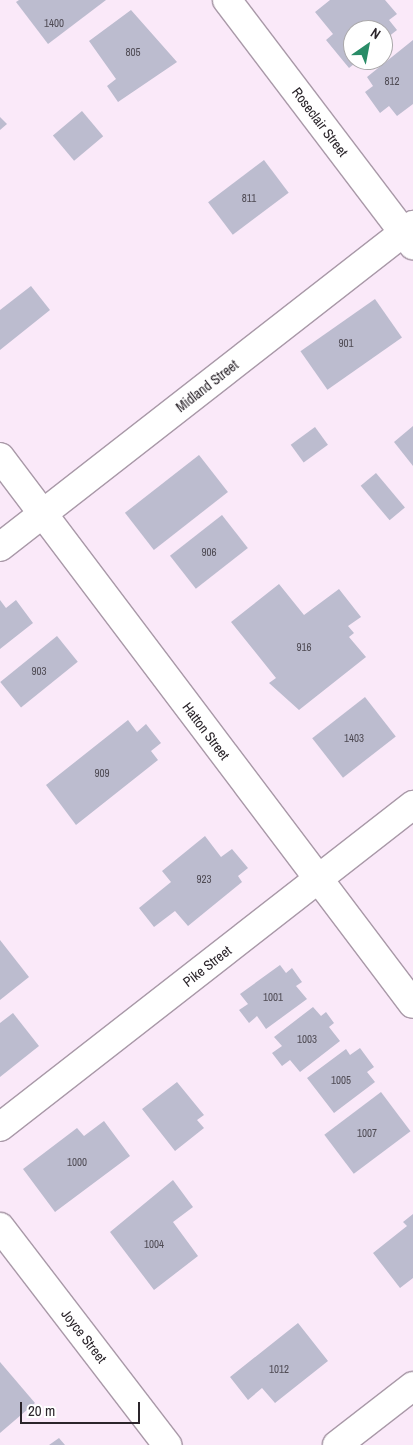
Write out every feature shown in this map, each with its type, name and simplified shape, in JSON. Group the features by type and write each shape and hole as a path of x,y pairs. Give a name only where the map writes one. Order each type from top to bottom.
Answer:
{"street":[{"name":"Roseclair Street","path":"227,0 410,234"},
{"name":"Midland Street","path":"0,547 410,234"},
{"name":"Hatton Street","path":"0,457 413,1004"},
{"name":"Pike Street","path":"0,1127 413,805"},
{"name":"Joyce Street","path":"0,1227 167,1445"},
{"path":"337,1445 413,1386"}],"building":[{"path":"19,0 106,0 48,44 16,2"},
{"path":"330,0 385,0 397,14 389,20 343,20 343,61 326,40 333,34 315,12"},
{"path":"131,10 177,62 118,102 107,86 116,79 89,41"},
{"path":"393,25 397,30 393,33"},
{"path":"413,40 413,104 397,116 389,106 380,113 365,92 373,86 367,77 376,70 393,70 393,56"},
{"path":"82,111 103,136 74,161 53,135"},
{"path":"0,117 7,124 0,130"},
{"path":"264,160 289,193 233,235 208,202"},
{"path":"31,286 50,310 0,350 0,310"},
{"path":"375,299 402,338 327,390 300,351"},
{"path":"413,426 413,466 394,442"},
{"path":"315,427 328,445 304,462 291,445"},
{"path":"199,455 228,492 154,550 125,513"},
{"path":"376,473 405,507 390,520 361,486"},
{"path":"222,515 248,548 196,589 170,556"},
{"path":"279,584 304,615 339,589 361,617 348,626 354,633 349,637 366,657 299,710 269,683 276,678 231,622"},
{"path":"0,600 6,608 16,600 33,623 0,649"},
{"path":"57,636 78,662 21,708 0,682"},
{"path":"365,697 396,736 343,778 312,738"},
{"path":"128,720 137,732 146,724 161,743 151,751 158,760 76,825 46,785"},
{"path":"205,836 221,857 232,849 248,868 238,876 242,882 188,926 175,911 154,927 139,908 171,882 162,871"},
{"path":"0,940 29,977 0,1000"},
{"path":"280,965 286,973 292,968 302,982 296,986 307,999 266,1029 257,1016 249,1023 239,1010 248,1004 240,994"},
{"path":"313,1007 321,1016 326,1012 334,1023 329,1027 340,1041 300,1072 290,1060 282,1066 272,1053 282,1046 274,1037"},
{"path":"13,1013 39,1046 0,1077 0,1023"},
{"path":"360,1048 374,1067 367,1072 375,1082 334,1113 307,1078 346,1049 350,1055"},
{"path":"177,1082 204,1115 197,1120 204,1128 175,1151 142,1109"},
{"path":"381,1092 410,1131 354,1174 324,1135"},
{"path":"104,1121 130,1156 55,1212 23,1169 77,1128 84,1136"},
{"path":"173,1180 193,1207 173,1222 198,1256 154,1290 110,1232"},
{"path":"413,1214 413,1278 400,1288 373,1253 407,1226 403,1222"},
{"path":"298,1323 328,1361 275,1403 262,1388 248,1400 230,1377"},
{"path":"0,1362 35,1403 0,1433"},
{"path":"59,1438 65,1445 49,1445"}]}
